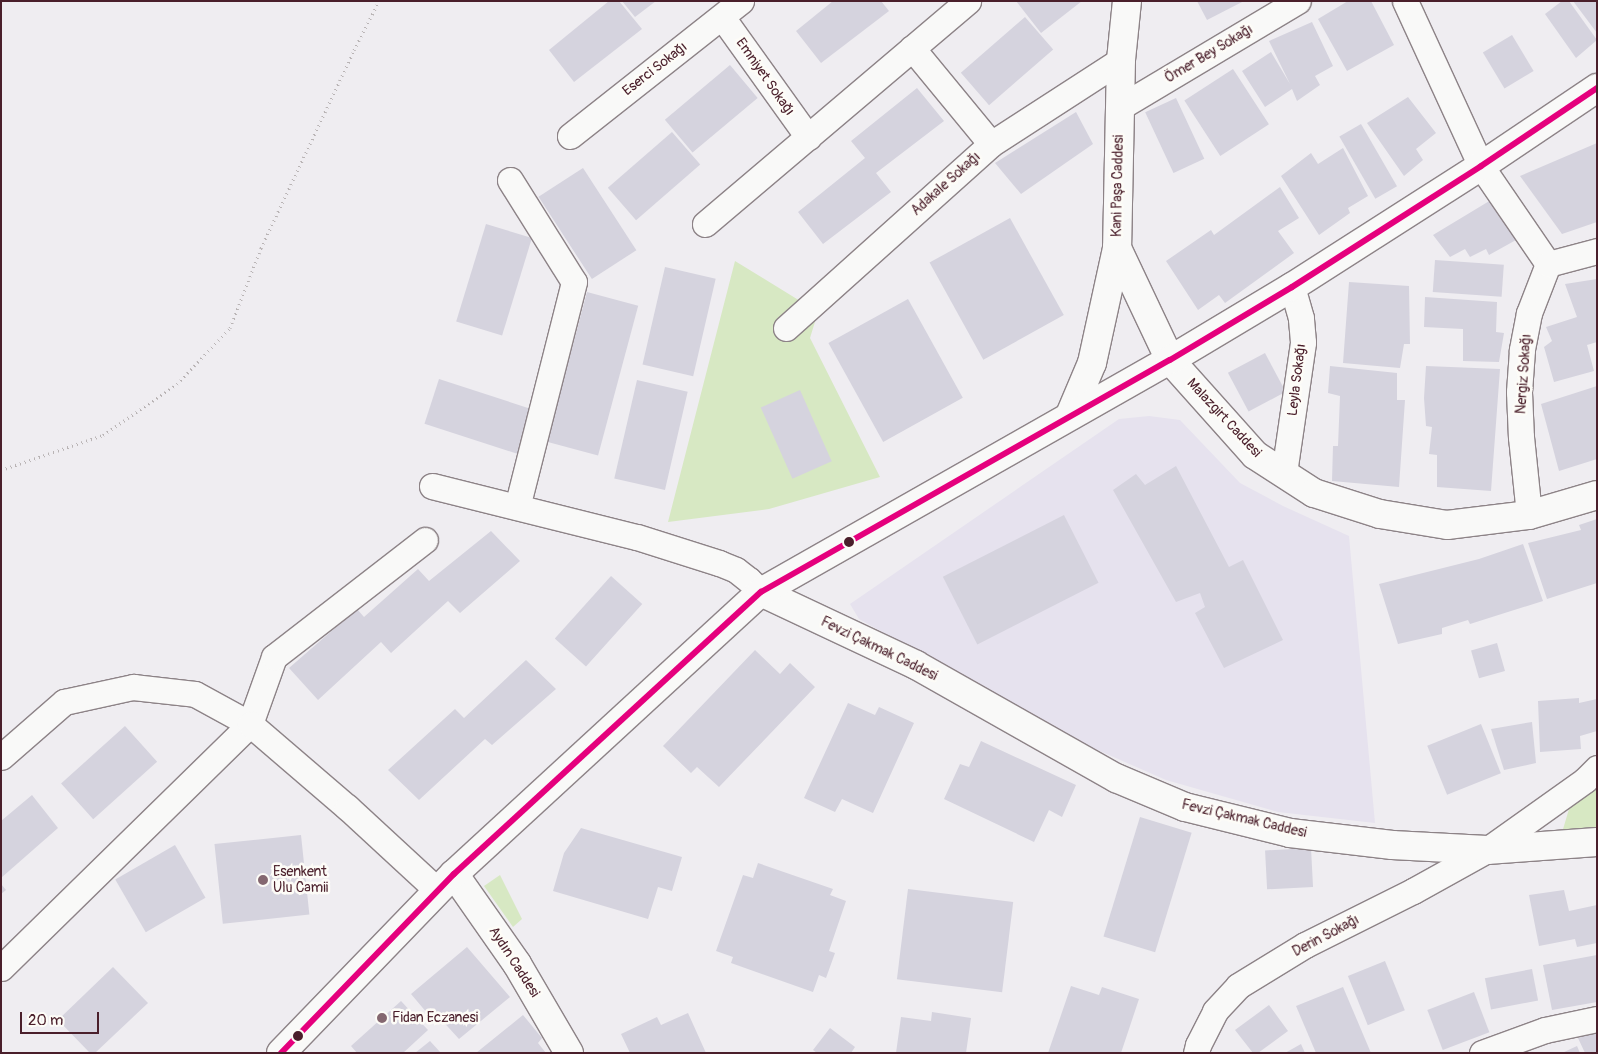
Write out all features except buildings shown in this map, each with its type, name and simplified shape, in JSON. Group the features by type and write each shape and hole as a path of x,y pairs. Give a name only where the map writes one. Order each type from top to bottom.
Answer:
{"street":[{"name":"Eserci Sokağı","path":"570,136 741,1"},
{"path":"706,224 968,1"},
{"name":"Kani Paşa Caddesi","path":"1127,1 1121,60 1117,248 1170,360"},
{"name":"Ömer Bey Sokağı","path":"1120,107 1298,1"},
{"path":"1405,1 1481,166 1548,264 1597,251"},
{"name":"Emniyet Sokağı","path":"722,16 808,137"},
{"path":"912,48 990,144"},
{"name":"Adakale Sokağı","path":"786,328 990,144 1121,60"},
{"path":"291,1049 445,882 760,592 1170,360 1292,287 1481,166 1597,88"},
{"path":"510,180 574,282 517,507"},
{"path":"1070,415 1092,363 1117,248"},
{"name":"Nergiz Sokağı","path":"1530,516 1520,410 1522,350 1529,313 1548,264"},
{"name":"Leyla Sokağı","path":"1284,474 1303,342 1301,318 1292,287"},
{"name":"Malazgirt Caddesi","path":"1170,360 1256,455 1314,493 1380,514 1447,525 1530,516 1597,495"},
{"path":"432,486 638,537 719,563 736,570 760,592"},
{"path":"1,968 250,724 274,657 425,540"},
{"name":"Fevzi Çakmak Caddesi","path":"760,592 916,665 1116,778 1185,807 1290,833 1392,845 1487,850 1597,842"},
{"path":"1,757 64,702 133,687 195,694 250,724 347,807 445,882"},
{"name":"Derin Sokağı","path":"1196,1053 1215,1011 1238,986 1305,945 1414,891 1487,850 1585,780 1597,768"},
{"name":"Aydın Caddesi","path":"445,882 517,964 569,1053"},
{"path":"1482,1053 1545,1030 1597,1019"}],"path":[{"path":"1,470 103,435 177,384 230,328 261,248 379,1"}],"shaded area":[{"path":"1149,416 1180,420 1240,483 1283,506 1349,536 1375,823 1278,812 1166,780 1084,744 859,619 850,604 1119,419"}],"green space":[{"path":"735,261 818,312 810,338 880,477 769,509 668,522"},
{"path":"1597,781 1597,836 1561,836 1569,809"},
{"path":"500,875 522,919 513,927 484,886"}],"transit line":[{"path":"281,1053 454,874 761,592 1170,360 1292,287 1481,166 1597,88"}],"place":[{"name":"Esenkent Ulu Camii","path":"263,880"},
{"name":"Fidan Eczanesi","path":"382,1018"}]}
